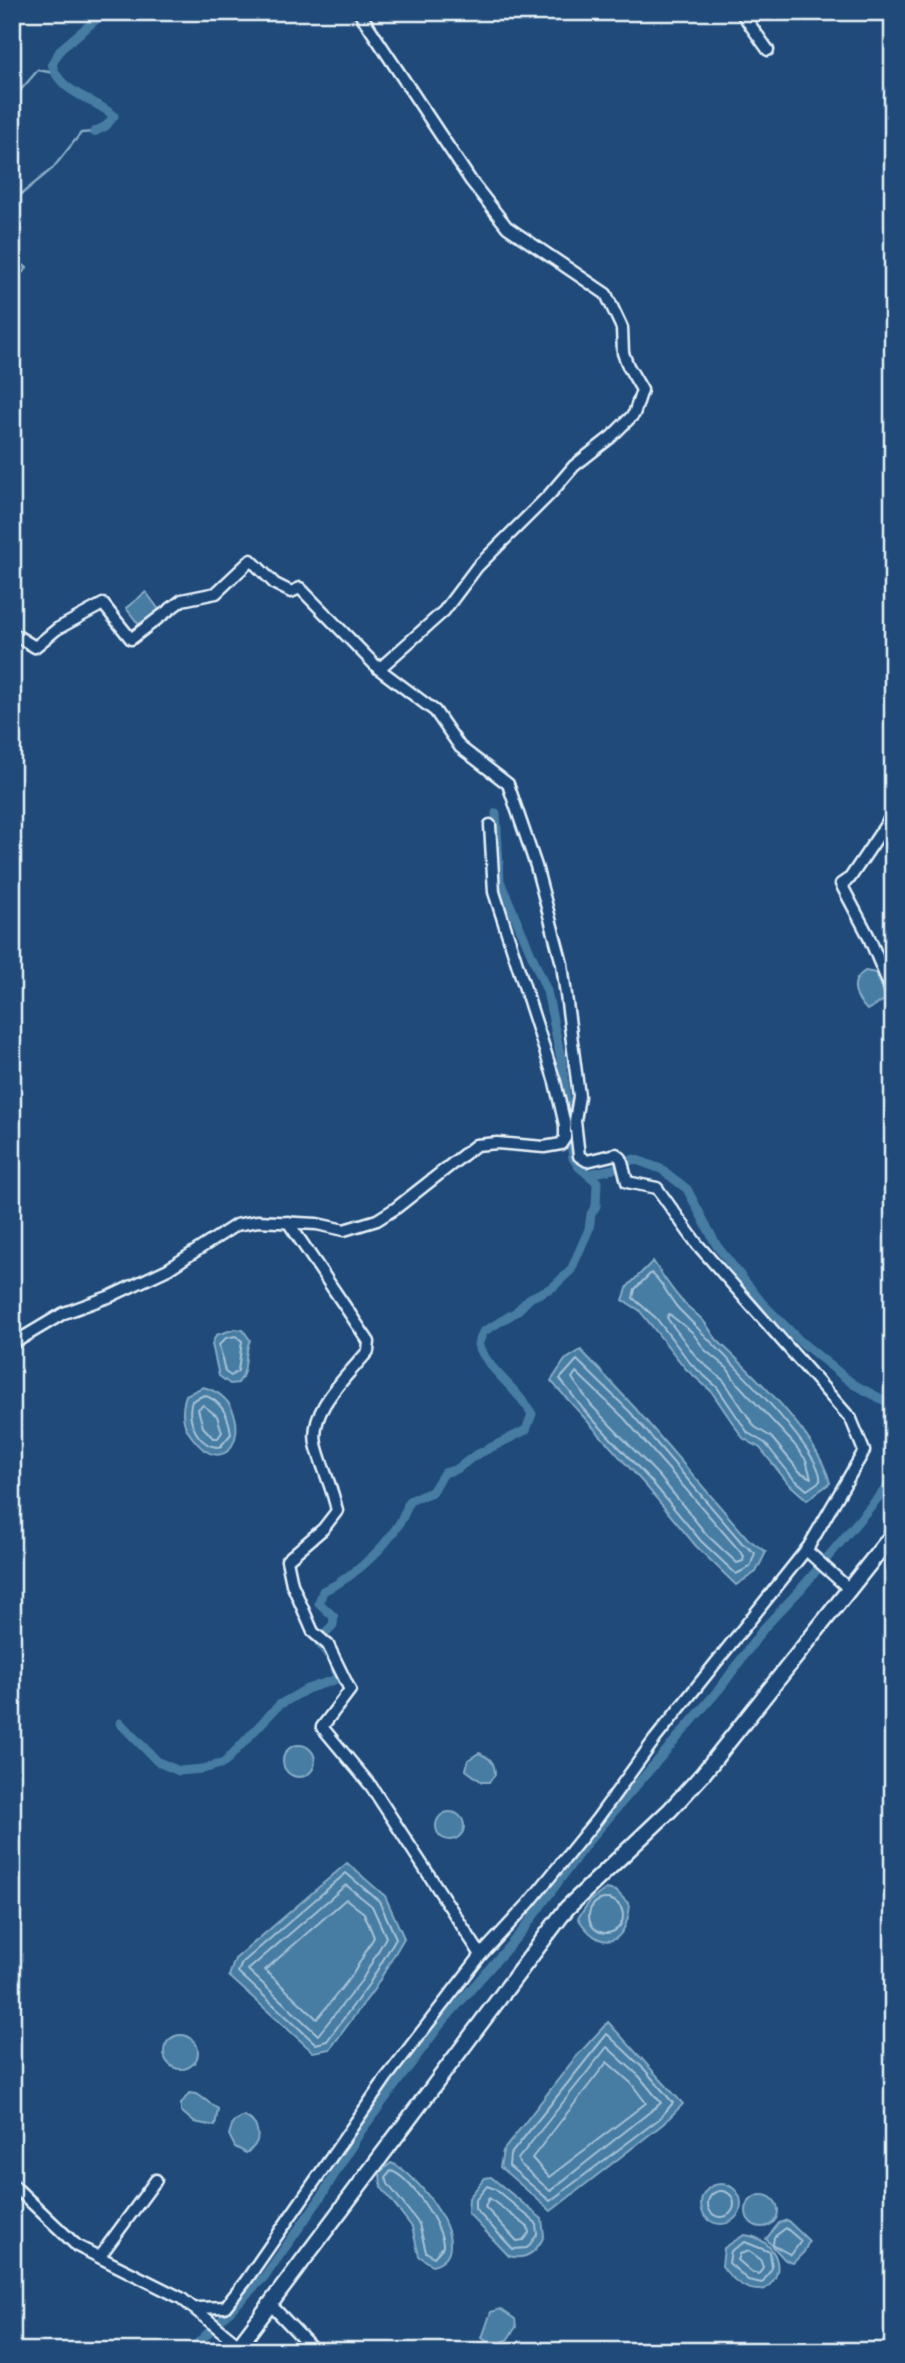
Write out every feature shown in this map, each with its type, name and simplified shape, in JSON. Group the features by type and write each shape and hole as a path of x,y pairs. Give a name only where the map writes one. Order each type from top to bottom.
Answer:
{"street":[{"path":"359,12 471,181 507,227 606,294 622,328 623,353 642,390 634,414 611,437 574,466 477,568 444,611 379,668"},
{"path":"741,12 768,50"},
{"path":"12,638 18,636 35,648 57,629 103,604 131,639 182,600 216,593 251,560 275,584 291,592 300,588 318,603 379,668 435,711 460,747 508,784 536,866 562,964 579,1096 575,1128 582,1160 616,1154 621,1158 627,1182 657,1188 697,1244 834,1398 859,1433 864,1451 863,1458 808,1552 655,1739 597,1819 529,1903 481,1955 363,2109 225,2307 198,2308"},
{"path":"893,814 850,878 841,884 868,935 893,994"},
{"path":"12,1344 64,1313 111,1296 168,1269 236,1225 246,1222 288,1222 317,1224 344,1230 377,1220 396,1209 476,1146 497,1143 554,1147 564,1142 565,1125 552,1072 494,892 490,825"},
{"path":"288,1222 369,1342 368,1351 328,1401 316,1426 317,1448 337,1511 323,1529 287,1560 292,1584 313,1632 328,1644 350,1690 322,1727 371,1786 481,1955"},
{"path":"12,2184 77,2246 198,2308 237,2348 271,2305 304,2255 567,1909 670,1811 702,1775 893,1534"},
{"path":"808,1552 849,1589"},
{"path":"100,2256 156,2180"},
{"path":"271,2305 315,2351"}],"water":[{"path":"146,592 160,611 140,626 126,608"},
{"path":"865,971 876,973 886,999 867,1010 855,990 856,980"},
{"path":"653,1261 678,1296 703,1320 718,1341 783,1406 812,1445 830,1483 807,1500 788,1483 760,1448 743,1438 711,1391 686,1369 639,1310 623,1300 628,1286"},
{"path":"235,1329 243,1330 250,1340 241,1378 238,1383 230,1384 219,1376 212,1344 216,1335"},
{"path":"581,1350 748,1539 766,1552 756,1572 736,1585 696,1546 647,1487 551,1381 565,1360"},
{"path":"203,1387 221,1396 232,1409 236,1424 235,1438 229,1449 219,1454 207,1451 192,1437 184,1422 183,1406 186,1395"},
{"path":"299,1745 310,1750 315,1761 310,1772 299,1777 288,1772 283,1761 288,1750"},
{"path":"479,1753 493,1764 495,1775 489,1782 482,1782 466,1770 468,1760"},
{"path":"450,1812 460,1816 464,1826 460,1836 450,1840 440,1836 436,1826 440,1816"},
{"path":"347,1863 385,1896 404,1938 375,1988 330,2049 313,2052 229,1976 235,1959"},
{"path":"606,1889 616,1891 630,1905 623,1930 618,1937 611,1940 595,1937 578,1918 590,1901"},
{"path":"608,2022 683,2104 663,2124 551,2211 500,2167 503,2151 575,2058"},
{"path":"181,2035 193,2040 198,2052 193,2064 181,2069 169,2064 164,2052 169,2040"},
{"path":"189,2093 197,2094 218,2109 215,2126 194,2122 181,2111 181,2104"},
{"path":"244,2116 254,2124 258,2134 255,2144 246,2153 235,2147 229,2135 233,2122"},
{"path":"391,2163 415,2180 428,2195 447,2229 450,2245 446,2257 432,2265 419,2256 412,2227 381,2187 380,2172"},
{"path":"491,2177 542,2219 544,2236 538,2246 526,2256 509,2256 468,2213 469,2198 485,2178"},
{"path":"721,2184 735,2190 741,2204 735,2218 721,2224 707,2218 701,2204 707,2190"},
{"path":"762,2195 774,2199 778,2211 774,2223 762,2227 750,2223 746,2211 750,2199"},
{"path":"787,2220 809,2241 804,2252 793,2263 785,2260 766,2239 779,2223"},
{"path":"744,2235 763,2242 775,2256 777,2273 765,2289 752,2289 740,2284 722,2266 724,2248"},
{"path":"500,2309 515,2319 516,2327 507,2340 493,2346 482,2338 491,2312"}],"waterway":[{"path":"94,132 106,126 114,116 69,88 56,74 52,64 61,49 105,12"},
{"path":"12,100 38,70 54,73"},
{"path":"12,202 53,168 81,133 94,132"},
{"path":"12,256 27,268 12,282"},
{"path":"320,1638 333,1625 334,1617 319,1603 323,1591 349,1576 375,1554 396,1528 409,1501 432,1492 444,1473 457,1469 474,1456 526,1430 532,1414 490,1364 478,1345 483,1332 516,1312 530,1298 553,1287 571,1270 596,1206 597,1182 579,1167 573,1158 562,1063 547,991 500,881 496,813"},
{"path":"590,1174 613,1169 634,1159 661,1169 687,1189 717,1246 763,1304 800,1341 853,1384 893,1405"},
{"path":"190,2351 265,2276 319,2200 361,2131 440,2025 523,1930 586,1844 721,1687 764,1628 800,1590 893,1480"},
{"path":"120,1723 158,1762 179,1771 203,1769 224,1763 279,1705 307,1689 337,1679 334,1663 319,1643"}]}
